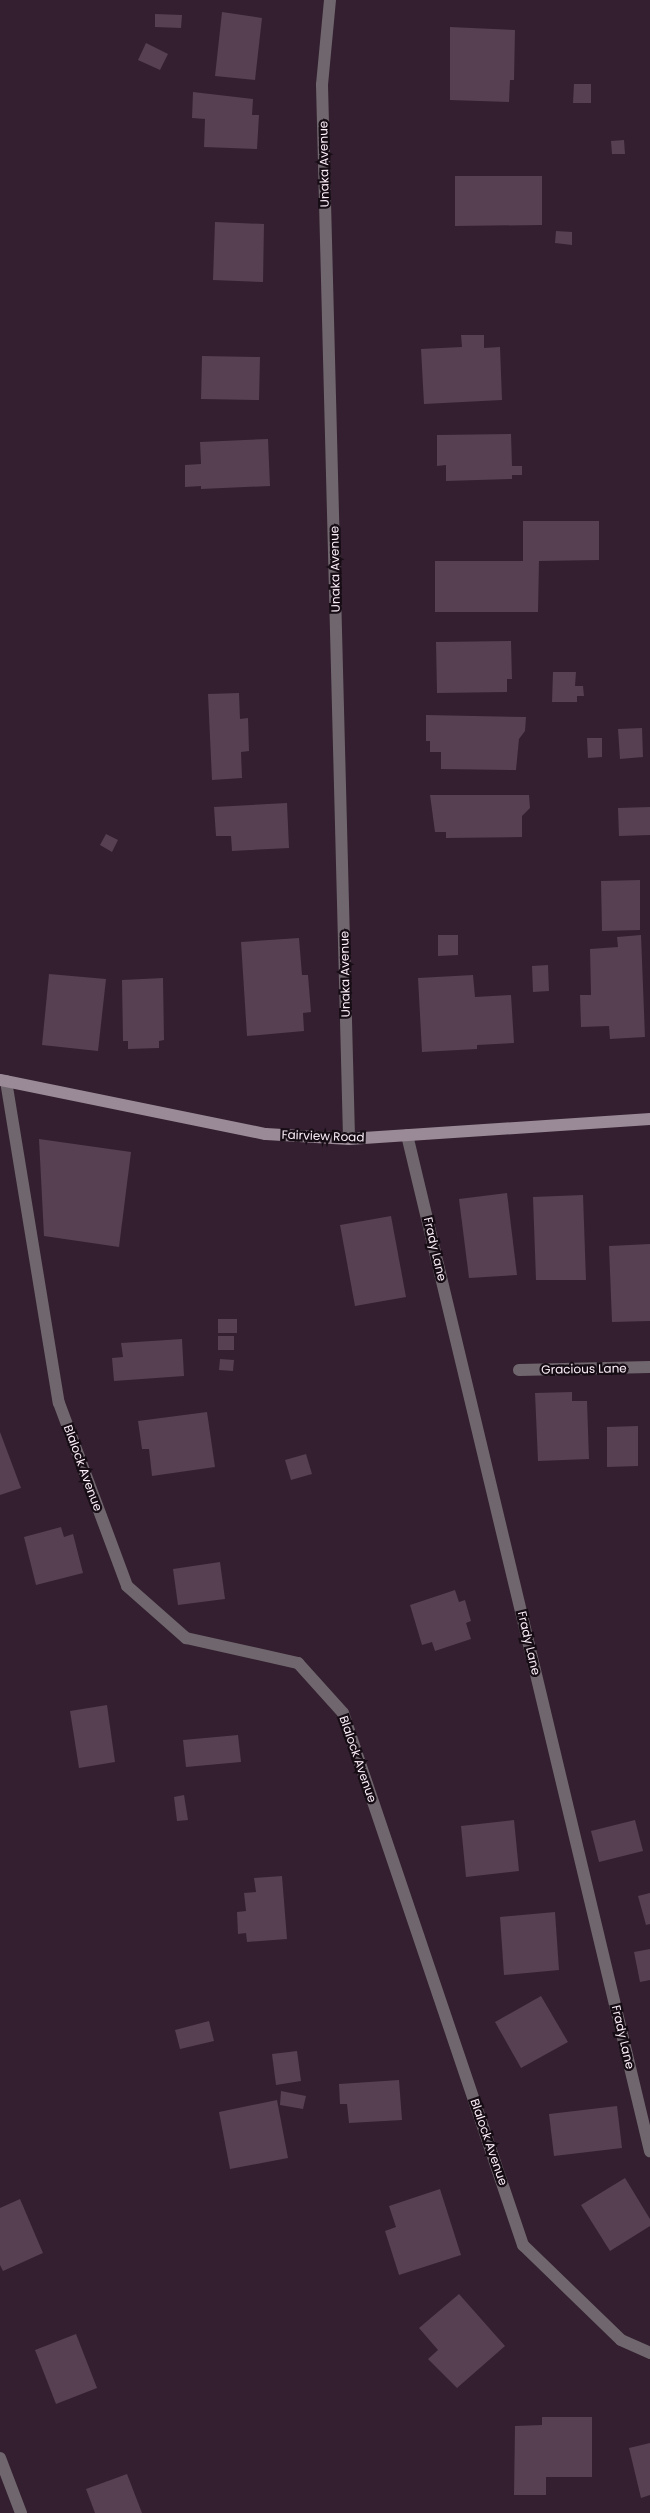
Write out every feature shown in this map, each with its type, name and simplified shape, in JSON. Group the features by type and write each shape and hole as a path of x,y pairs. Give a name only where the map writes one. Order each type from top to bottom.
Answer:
{"main road":[{"name":"Fairview Road","path":"3,1080 266,1134 349,1139 650,1120"}],"street":[{"name":"Unaka Avenue","path":"330,0 322,85 349,1139"},
{"name":"Blalock Avenue","path":"3,1080 59,1403 127,1586 186,1638 298,1664 344,1713 523,2245 621,2340 650,2354"},
{"name":"Frady Lane","path":"407,1135 650,2151"},
{"name":"Gracious Lane","path":"519,1370 650,1367"},
{"path":"0,2458 21,2513"}],"building":[{"path":"222,12 262,18 255,80 215,76"},
{"path":"155,14 182,15 181,28 155,27"},
{"path":"450,27 515,30 514,80 510,80 509,102 450,100"},
{"path":"146,43 168,54 160,70 138,60"},
{"path":"574,84 591,84 591,103 573,103"},
{"path":"193,92 253,99 252,115 259,115 257,149 204,147 205,119 192,118"},
{"path":"624,140 625,154 612,154 611,141"},
{"path":"455,176 542,176 542,225 455,226"},
{"path":"215,222 264,224 263,282 213,280"},
{"path":"556,231 572,232 572,245 555,243"},
{"path":"461,335 484,335 484,348 500,347 502,400 424,404 421,349 462,347"},
{"path":"202,356 260,357 259,400 201,399"},
{"path":"511,434 512,466 522,466 522,475 512,475 512,479 446,481 446,465 437,466 437,435"},
{"path":"268,439 270,486 201,489 201,486 185,487 185,465 201,464 200,442"},
{"path":"523,521 599,521 599,560 539,561 538,612 435,612 435,561 523,561"},
{"path":"511,641 512,679 507,679 507,692 437,693 436,642"},
{"path":"553,672 576,672 575,686 583,686 584,696 577,696 577,702 552,702"},
{"path":"239,693 240,719 248,718 249,751 241,752 242,778 212,780 208,694"},
{"path":"426,715 526,717 525,731 519,739 516,770 441,769 441,752 430,752 430,741 426,741"},
{"path":"642,728 643,757 620,759 618,729"},
{"path":"587,738 602,738 602,757 588,758"},
{"path":"430,795 529,795 530,808 522,816 522,837 446,838 446,832 435,832"},
{"path":"287,803 289,848 232,851 231,836 216,836 214,807"},
{"path":"650,807 650,835 619,836 618,808"},
{"path":"106,834 118,840 112,852 100,845"},
{"path":"640,880 640,930 602,931 601,881"},
{"path":"438,935 458,935 458,955 438,956"},
{"path":"641,935 645,1037 610,1039 609,1026 581,1027 580,995 591,995 590,949 618,947 617,937"},
{"path":"299,938 302,975 308,975 311,1012 303,1013 304,1031 247,1036 241,942"},
{"path":"548,965 549,991 533,992 532,966"},
{"path":"49,974 106,979 98,1051 42,1045"},
{"path":"473,975 475,997 511,995 514,1043 477,1045 477,1049 422,1052 418,978"},
{"path":"163,978 164,1040 159,1041 159,1048 128,1049 128,1041 123,1041 122,980"},
{"path":"39,1139 131,1152 119,1247 44,1236"},
{"path":"507,1193 517,1275 469,1278 459,1199"},
{"path":"583,1195 586,1280 536,1280 533,1197"},
{"path":"391,1216 406,1297 355,1306 340,1225"},
{"path":"650,1244 650,1321 612,1322 609,1246"},
{"path":"218,1319 237,1319 237,1333 218,1333"},
{"path":"218,1336 234,1336 234,1350 218,1350"},
{"path":"182,1339 184,1376 114,1381 112,1358 123,1357 121,1343"},
{"path":"220,1359 234,1360 233,1371 219,1370"},
{"path":"572,1392 572,1401 587,1401 589,1459 538,1461 535,1393"},
{"path":"207,1412 215,1467 152,1476 149,1449 142,1449 138,1421"},
{"path":"638,1426 638,1466 607,1467 607,1427"},
{"path":"0,1432 21,1488 0,1495"},
{"path":"306,1454 312,1474 291,1480 285,1460"},
{"path":"61,1527 64,1537 73,1534 83,1573 36,1585 24,1537"},
{"path":"220,1562 225,1599 178,1605 173,1569"},
{"path":"455,1590 459,1602 465,1600 471,1621 466,1623 471,1639 435,1651 432,1642 422,1645 410,1605"},
{"path":"107,1705 115,1762 79,1768 70,1711"},
{"path":"238,1735 241,1762 186,1767 183,1740"},
{"path":"184,1795 188,1820 177,1821 174,1797"},
{"path":"514,1820 519,1871 466,1877 461,1826"},
{"path":"635,1820 643,1851 599,1862 591,1831"},
{"path":"282,1876 287,1939 247,1942 246,1933 238,1934 237,1912 246,1911 244,1893 256,1892 254,1878"},
{"path":"650,1893 650,1924 646,1925 638,1896"},
{"path":"555,1912 559,1970 504,1975 500,1917"},
{"path":"650,1949 650,1980 640,1982 634,1952"},
{"path":"541,1996 568,2042 521,2068 495,2022"},
{"path":"209,2021 214,2041 180,2049 175,2030"},
{"path":"297,2051 301,2081 276,2085 272,2054"},
{"path":"399,2080 402,2120 349,2123 347,2104 340,2104 339,2084"},
{"path":"281,2091 306,2096 303,2109 280,2105"},
{"path":"277,2100 288,2158 230,2169 219,2112"},
{"path":"617,2106 622,2148 554,2156 549,2114"},
{"path":"625,2178 650,2219 650,2226 610,2251 581,2205"},
{"path":"440,2189 461,2255 399,2275 385,2231 396,2227 389,2206"},
{"path":"20,2199 43,2253 3,2271 0,2265 0,2208"},
{"path":"459,2294 505,2346 457,2388 428,2359 438,2350 419,2328"},
{"path":"76,2334 97,2388 56,2404 35,2350"},
{"path":"542,2417 592,2417 592,2477 546,2477 546,2495 514,2495 515,2426 542,2425"},
{"path":"650,2443 650,2495 641,2498 629,2448"},
{"path":"127,2474 142,2513 95,2513 86,2489"}]}
